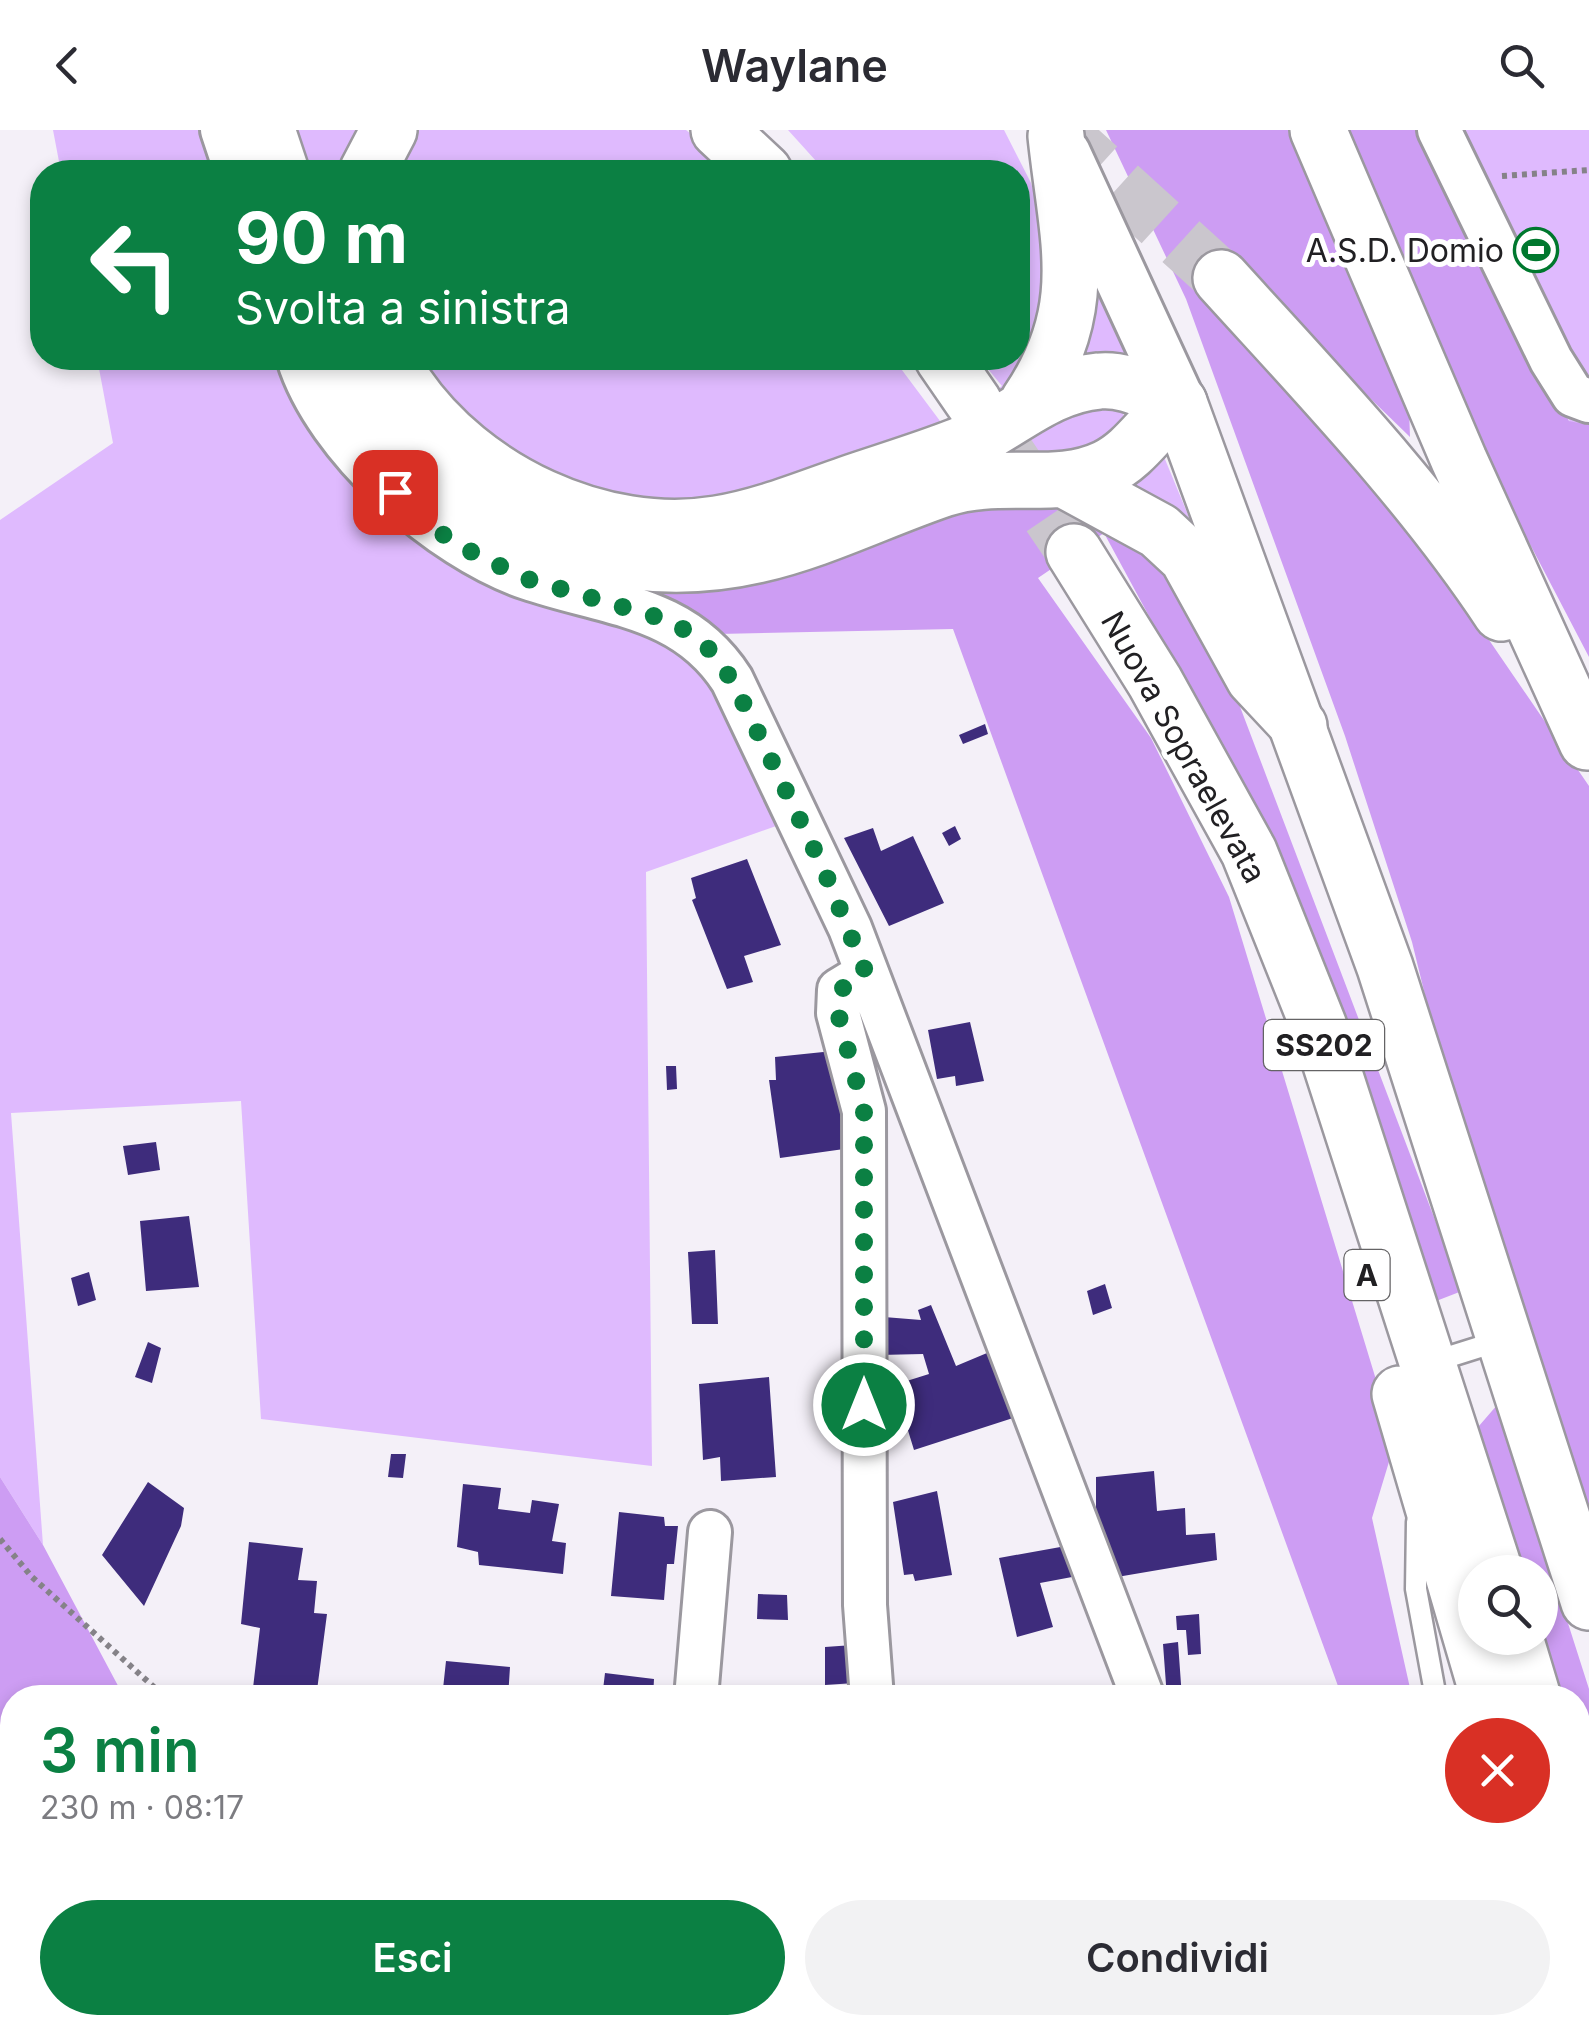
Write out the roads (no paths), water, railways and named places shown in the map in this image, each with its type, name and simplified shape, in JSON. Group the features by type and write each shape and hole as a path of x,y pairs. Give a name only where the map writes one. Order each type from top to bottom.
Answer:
{"main road":[{"path":"267,130 278,160"},
{"path":"373,160 390,130"},
{"path":"719,130 751,160"},
{"path":"764,130 793,160"},
{"path":"1318,130 1459,460 1588,744"},
{"path":"1028,402 1064,339 1072,301 1055,133"},
{"path":"1221,278 1351,421 1476,574 1588,744"},
{"path":"352,370 418,460 475,506 558,546 607,558 668,564 728,561 761,554 981,478 1067,481 1108,468 1179,403"},
{"path":"397,370 442,430 502,477 569,508 636,524 715,524 777,508 957,447 1028,402 1100,380 1126,383 1179,403 1385,966 1589,1602"},
{"path":"951,370 974,404"},
{"path":"1067,481 1159,531 1187,557 1222,612 1254,678 1299,726"},
{"name":"Nuova Sopraelevata","path":"1074,552 1155,682 1248,852 1319,1027 1490,1555"},
{"name":"A","path":"1248,852 1485,1685"},
{"path":"1520,1655 1529,1685"}],"street":[{"path":"222,130 232,160"},
{"path":"1438,130 1551,360 1572,395 1589,401"},
{"path":"1055,133 1179,403"},
{"path":"305,370 336,426 378,476 433,528 524,578 674,622 708,648 732,680 824,870 866,973 1138,1685"},
{"path":"866,973 840,990 838,1013 864,1111 865,1605 871,1685"},
{"path":"697,1685 710,1532"}],"lane":[{"path":"1428,1364 1504,1340"},
{"path":"1418,1455 1416,1588 1434,1685"}],"tunnel":[{"path":"1058,130 1221,278"},
{"path":"1003,447 1074,552"}],"place":[{"name":"A.S.D. Domio","path":"1536,250"}]}
